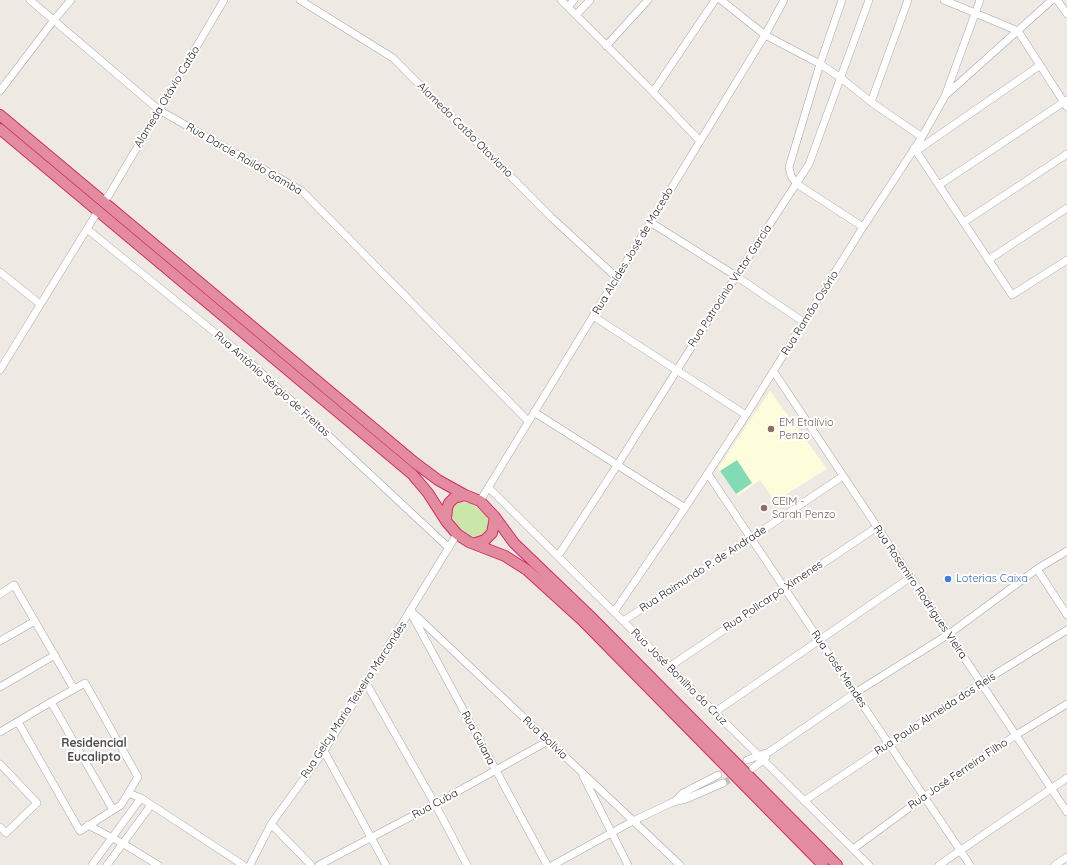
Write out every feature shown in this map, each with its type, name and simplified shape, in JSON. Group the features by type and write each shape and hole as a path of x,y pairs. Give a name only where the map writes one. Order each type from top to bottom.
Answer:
{"highway":[{"path":"0,115 106,198 414,462 438,480 464,495 480,501 495,517 514,543 589,615 837,865"},
{"path":"0,129 412,474 428,492 446,521 457,534 469,542 505,556 527,570 582,620 823,865"},
{"path":"446,521 449,502 454,498 464,495"},
{"path":"476,544 485,540 492,533 495,517"}],"street":[{"name":"Rua Darcie Raildo Gamba","path":"30,0 159,110 302,191 528,421"},
{"path":"0,91 70,0"},
{"name":"Alameda Otávio Catão","path":"106,198 224,0"},
{"name":"Alameda Catão Otaviano","path":"300,0 393,58 551,217 616,277"},
{"path":"561,0 700,141"},
{"path":"568,7 574,0"},
{"path":"576,15 590,0"},
{"path":"606,46 648,0"},
{"path":"653,92 715,0"},
{"path":"721,0 765,35 820,64 841,78 871,102 922,137"},
{"name":"Rua Alcídes José de Macedo","path":"480,501 765,35 784,0"},
{"path":"842,0 820,64 790,167 791,176 797,184 863,227"},
{"name":"Rua Patrocinio Victor Garcia","path":"558,556 809,164 869,0"},
{"path":"871,102 908,0"},
{"path":"939,185 1066,103 1018,31 944,0"},
{"name":"Rua Ramão Osório","path":"614,612 708,474 805,323 863,227 915,150 945,96 980,0"},
{"path":"945,96 1052,0"},
{"path":"1057,0 1067,14"},
{"path":"1040,66 915,150 1012,295 1067,260"},
{"path":"964,222 1067,154"},
{"path":"988,260 1067,208"},
{"path":"0,370 98,211"},
{"path":"650,222 736,276 805,323"},
{"name":"Rua Antônio Sérgio de Freitas","path":"87,229 239,352 449,548"},
{"path":"0,272 40,304"},
{"path":"593,316 746,415"},
{"name":"Rua Rosemiro Rodrigues Vieira","path":"774,372 1067,812"},
{"path":"534,412 685,508"},
{"name":"Rua José Mendes","path":"708,474 970,865"},
{"name":"Rua Raimundo P. de Andrade","path":"623,621 843,476"},
{"name":"Rua José Bonilha da Cruz","path":"489,488 868,865"},
{"name":"Rua Policarpo Ximenes","path":"669,667 784,588 877,527"},
{"name":"Rua Gelcy Maria Teixeira Marcondes","path":"250,865 272,824 324,751 457,534"},
{"path":"753,768 761,758 769,752 855,693 949,634 1036,569 1067,551"},
{"path":"1036,569 1067,615"},
{"path":"715,712 911,577"},
{"path":"0,594 14,585 74,689"},
{"name":"Rua Bolívia","path":"411,611 680,865"},
{"name":"Rua Guiana","path":"411,611 546,865"},
{"path":"0,641 35,621"},
{"name":"Rua Paulo Almeida dos Reis","path":"804,801 981,683 1067,630"},
{"path":"0,687 55,655"},
{"path":"0,732 85,683 138,777 120,806 80,830 18,722"},
{"path":"366,683 435,804 467,865"},
{"path":"51,702 113,810"},
{"name":"Rua José Ferreira Filho","path":"853,850 924,797 1016,735 1067,704"},
{"name":"Rua Cuba","path":"319,865 496,771 548,741"},
{"path":"324,751 386,865"},
{"path":"747,760 761,758"},
{"path":"0,764 37,802 6,833 0,827"},
{"path":"581,771 628,865"},
{"path":"673,802 683,793 718,775"},
{"path":"939,865 1067,778"},
{"path":"553,865 634,821 673,802 686,799 723,783"},
{"path":"128,793 140,798 242,865"},
{"path":"92,865 140,798"},
{"path":"107,865 151,805"},
{"path":"272,824 312,865"},
{"path":"88,825 122,843 158,865"},
{"path":"1055,865 1067,857"}],"shaded area":[{"name":"EM Etalívio Penzo","path":"770,391 827,469 775,501 760,480 738,496 718,468"}],"green space":[{"path":"737,460 752,483 736,494 720,471"},
{"path":"459,502 470,503 486,515 490,521 488,535 476,538 472,537 456,524 451,513 452,508"}],"tunnel":[{"path":"723,783 739,775"}],"place":[{"name":"EM Etalívio Penzo","path":"771,429"},
{"name":"CEIM - Sarah Penzo","path":"764,508"},
{"name":"Loterias Caixa","path":"948,579"}],"district":[{"name":"Residencial Eucalipto","path":"94,750"}]}
